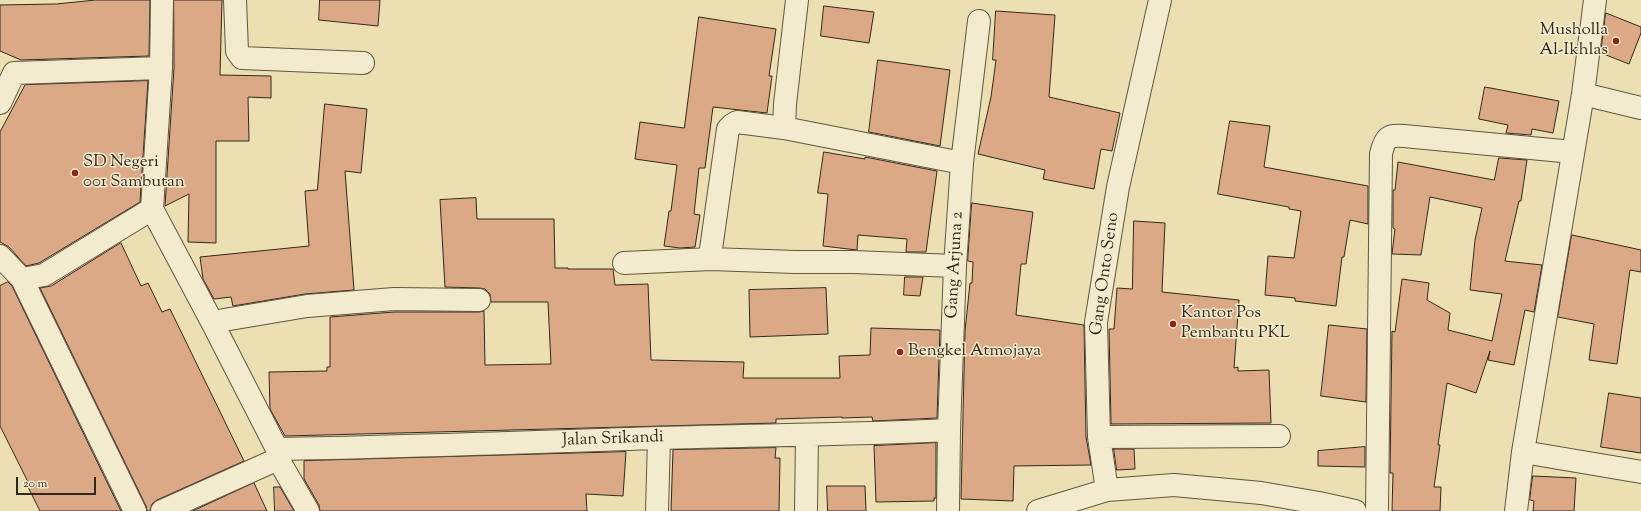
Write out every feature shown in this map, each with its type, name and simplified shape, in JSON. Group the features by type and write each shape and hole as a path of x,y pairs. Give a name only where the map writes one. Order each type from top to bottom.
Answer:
{"street":[{"path":"162,0 161,68 152,209 212,322 277,454 308,511"},
{"path":"235,0 237,52 242,58 363,63"},
{"path":"784,128 785,104 798,0"},
{"name":"Gang Onto Seno","path":"1107,490 1099,437 1096,322 1118,187 1160,0"},
{"path":"1516,511 1523,452 1583,94 1595,0"},
{"name":"Gang Arjuna 2","path":"948,511 949,430 955,266 962,163 979,21"},
{"path":"0,103 7,70 161,68"},
{"path":"1583,94 1641,108"},
{"path":"711,259 711,249 728,129 737,122 784,128 962,163"},
{"path":"1377,511 1381,154 1385,142 1392,135 1573,152"},
{"path":"22,279 44,275 152,209"},
{"path":"0,256 22,279 135,511"},
{"path":"624,263 711,259 955,266"},
{"path":"212,322 307,306 394,299 479,300"},
{"name":"Jalan Srikandi","path":"277,454 399,446 659,438 867,434 949,430"},
{"path":"806,511 807,435"},
{"path":"1099,437 1279,436"},
{"path":"657,511 659,438"},
{"path":"1523,452 1641,472"},
{"path":"162,511 277,454"},
{"path":"1038,511 1107,490 1174,485 1261,494 1319,503 1355,511"}],"building":[{"path":"96,0 150,0 149,56 21,60 0,51 0,5 56,4"},
{"path":"174,0 222,0 220,75 271,76 271,98 248,97 249,141 216,141 216,243 188,242 189,194 165,206 174,68"},
{"path":"320,0 380,0 378,26 319,20"},
{"path":"824,6 874,12 869,43 821,36"},
{"path":"996,11 1055,15 1049,97 1120,113 1112,151 1101,149 1094,189 1043,179 1045,170 978,154 991,97 996,60 993,60"},
{"name":"Musholla Al-Ikhlas","path":"1606,13 1641,27 1641,33 1629,64 1601,53"},
{"path":"699,17 776,29 769,76 772,76 767,113 713,107 705,168 699,168 694,214 700,215 695,247 680,248 664,246 669,211 671,211 677,165 635,159 640,122 684,128"},
{"path":"878,60 950,70 940,146 869,132"},
{"name":"SD Negeri 001 Sambutan","path":"148,81 140,202 39,263 26,266 9,247 0,242 0,132 25,85"},
{"path":"1485,87 1559,101 1553,133 1532,129 1531,135 1506,133 1508,125 1479,119"},
{"path":"325,104 367,109 361,173 345,171 354,290 305,294 233,306 231,297 214,299 203,279 200,257 309,246 305,191 317,190"},
{"path":"1230,121 1270,126 1264,167 1368,186 1368,224 1350,220 1344,257 1342,257 1336,306 1295,301 1295,298 1265,295 1268,256 1294,258 1301,211 1289,209 1289,207 1218,194"},
{"path":"824,152 865,159 865,157 937,171 926,252 906,252 907,239 858,235 857,250 823,246 828,194 818,193"},
{"path":"1499,158 1527,160 1521,201 1519,201 1505,261 1542,265 1534,312 1525,310 1514,365 1488,360 1490,351 1476,393 1447,383 1438,445 1440,445 1434,487 1441,487 1440,511 1392,511 1393,473 1390,473 1392,331 1395,332 1402,279 1429,283 1427,300 1450,313 1448,330 1492,341 1502,294 1470,290 1475,240 1482,208 1430,197 1421,255 1392,254 1395,229 1393,228 1393,190 1395,190 1398,162 1494,180"},
{"path":"476,198 477,219 554,219 555,268 613,269 615,285 648,284 651,360 744,362 743,378 840,378 839,356 870,355 871,328 940,330 937,418 873,421 872,417 842,417 776,419 776,423 285,436 270,409 269,372 327,371 327,367 330,367 330,317 394,312 484,311 485,365 551,364 548,302 491,302 490,294 485,289 445,287 440,200"},
{"path":"972,203 1033,212 1026,264 1021,264 1016,315 1084,325 1086,437 1091,465 1014,466 1013,501 961,499 965,331 970,283 972,283 973,262 968,261"},
{"path":"1134,221 1165,223 1162,292 1239,300 1234,368 1238,367 1238,371 1269,370 1271,423 1111,424 1109,329 1114,329 1117,288 1132,289"},
{"path":"1572,235 1641,250 1641,272 1630,270 1617,364 1589,360 1594,324 1558,317"},
{"path":"121,243 141,286 148,283 162,312 170,309 244,461 157,500 152,504 150,511 147,511 146,506 40,288 51,286"},
{"path":"905,277 923,277 920,296 904,295"},
{"path":"8,282 12,286 121,511 40,511 28,487 30,486 0,426 0,286"},
{"path":"826,288 828,334 750,337 749,290"},
{"path":"1329,325 1367,329 1366,402 1321,396"},
{"path":"1609,393 1641,398 1641,453 1601,447"},
{"path":"936,443 936,498 934,498 934,501 876,502 874,446"},
{"path":"1365,447 1365,467 1318,466 1318,451"},
{"path":"776,448 775,458 780,458 779,511 671,511 673,450"},
{"path":"1114,449 1134,449 1135,469 1117,470"},
{"path":"626,452 623,496 586,494 587,511 320,511 319,505 304,479 304,461"},
{"path":"1533,476 1576,478 1574,511 1533,511 1534,501 1530,500"},
{"path":"254,483 267,511 193,511"},
{"path":"827,486 865,486 866,511 828,511"},
{"path":"274,487 280,487 294,511 275,511"}],"place":[{"name":"Musholla Al-Ikhlas","path":"1616,41"},
{"name":"SD Negeri 001 Sambutan","path":"75,173"},
{"name":"Kantor Pos Pembantu PKL","path":"1173,324"},
{"name":"Bengkel Atmojaya","path":"900,352"}]}
